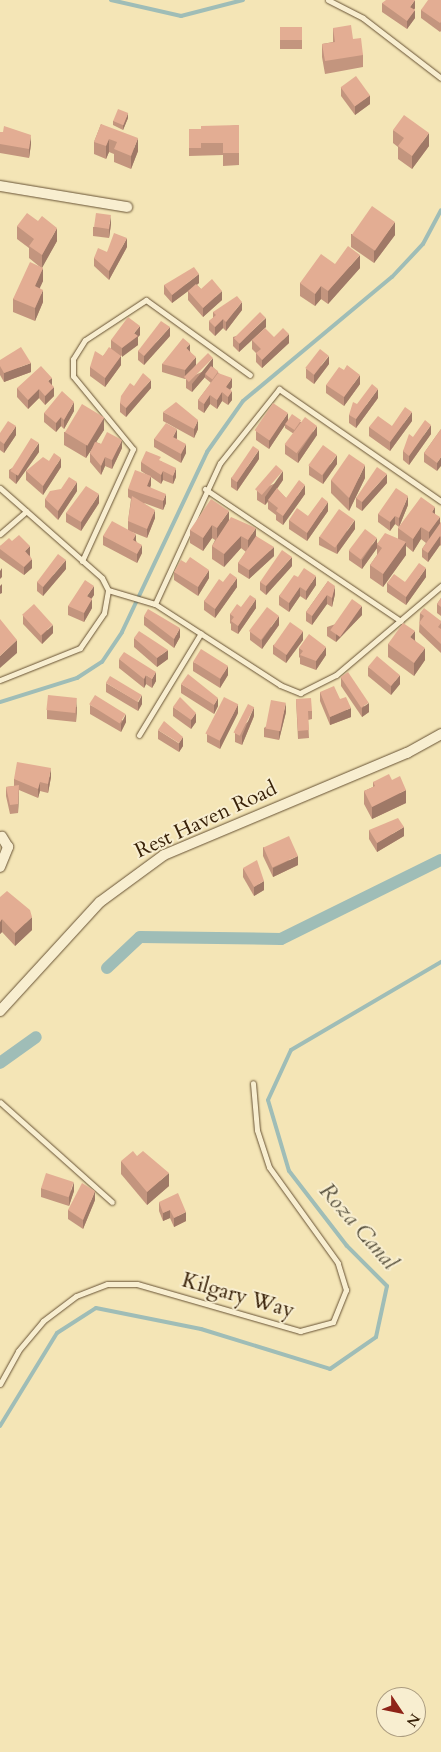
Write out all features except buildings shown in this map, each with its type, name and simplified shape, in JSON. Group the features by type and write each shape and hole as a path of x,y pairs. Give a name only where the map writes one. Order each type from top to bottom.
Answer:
{"street":[{"path":"0,186 127,207"},
{"name":"Rest Haven Road","path":"0,1011 100,902 164,855 407,753 441,734"},
{"path":"0,867 8,847 2,836"}],"lane":[{"path":"328,0 374,25 441,78"},
{"path":"82,561 132,449 73,376 73,359 85,340 146,300 250,375"},
{"path":"155,604 205,489 237,437 278,389 441,501"},
{"path":"0,488 82,561 108,590 155,604 280,685 300,693 336,675 441,586"},
{"path":"205,489 401,621"},
{"path":"0,534 26,511"},
{"path":"0,680 80,648 104,614 108,590"},
{"path":"139,735 201,633"},
{"name":"Kilgary Way","path":"0,1384 18,1351 43,1321 76,1296 107,1284 137,1284 300,1331 333,1322 346,1290 338,1263 270,1167 257,1130 253,1083"},
{"path":"0,1102 112,1202"}],"waterway":[{"path":"111,0 181,16 243,0"},
{"path":"0,702 77,678 102,662 122,632 207,452 243,401 392,277 423,244 441,210"},
{"path":"107,968 140,937 281,939 441,860"},
{"name":"Roza Canal","path":"0,1426 57,1333 96,1308 201,1329 330,1369 376,1337 387,1286 347,1246 289,1171 268,1100 291,1050 441,962"},
{"path":"0,1063 36,1037"}]}
